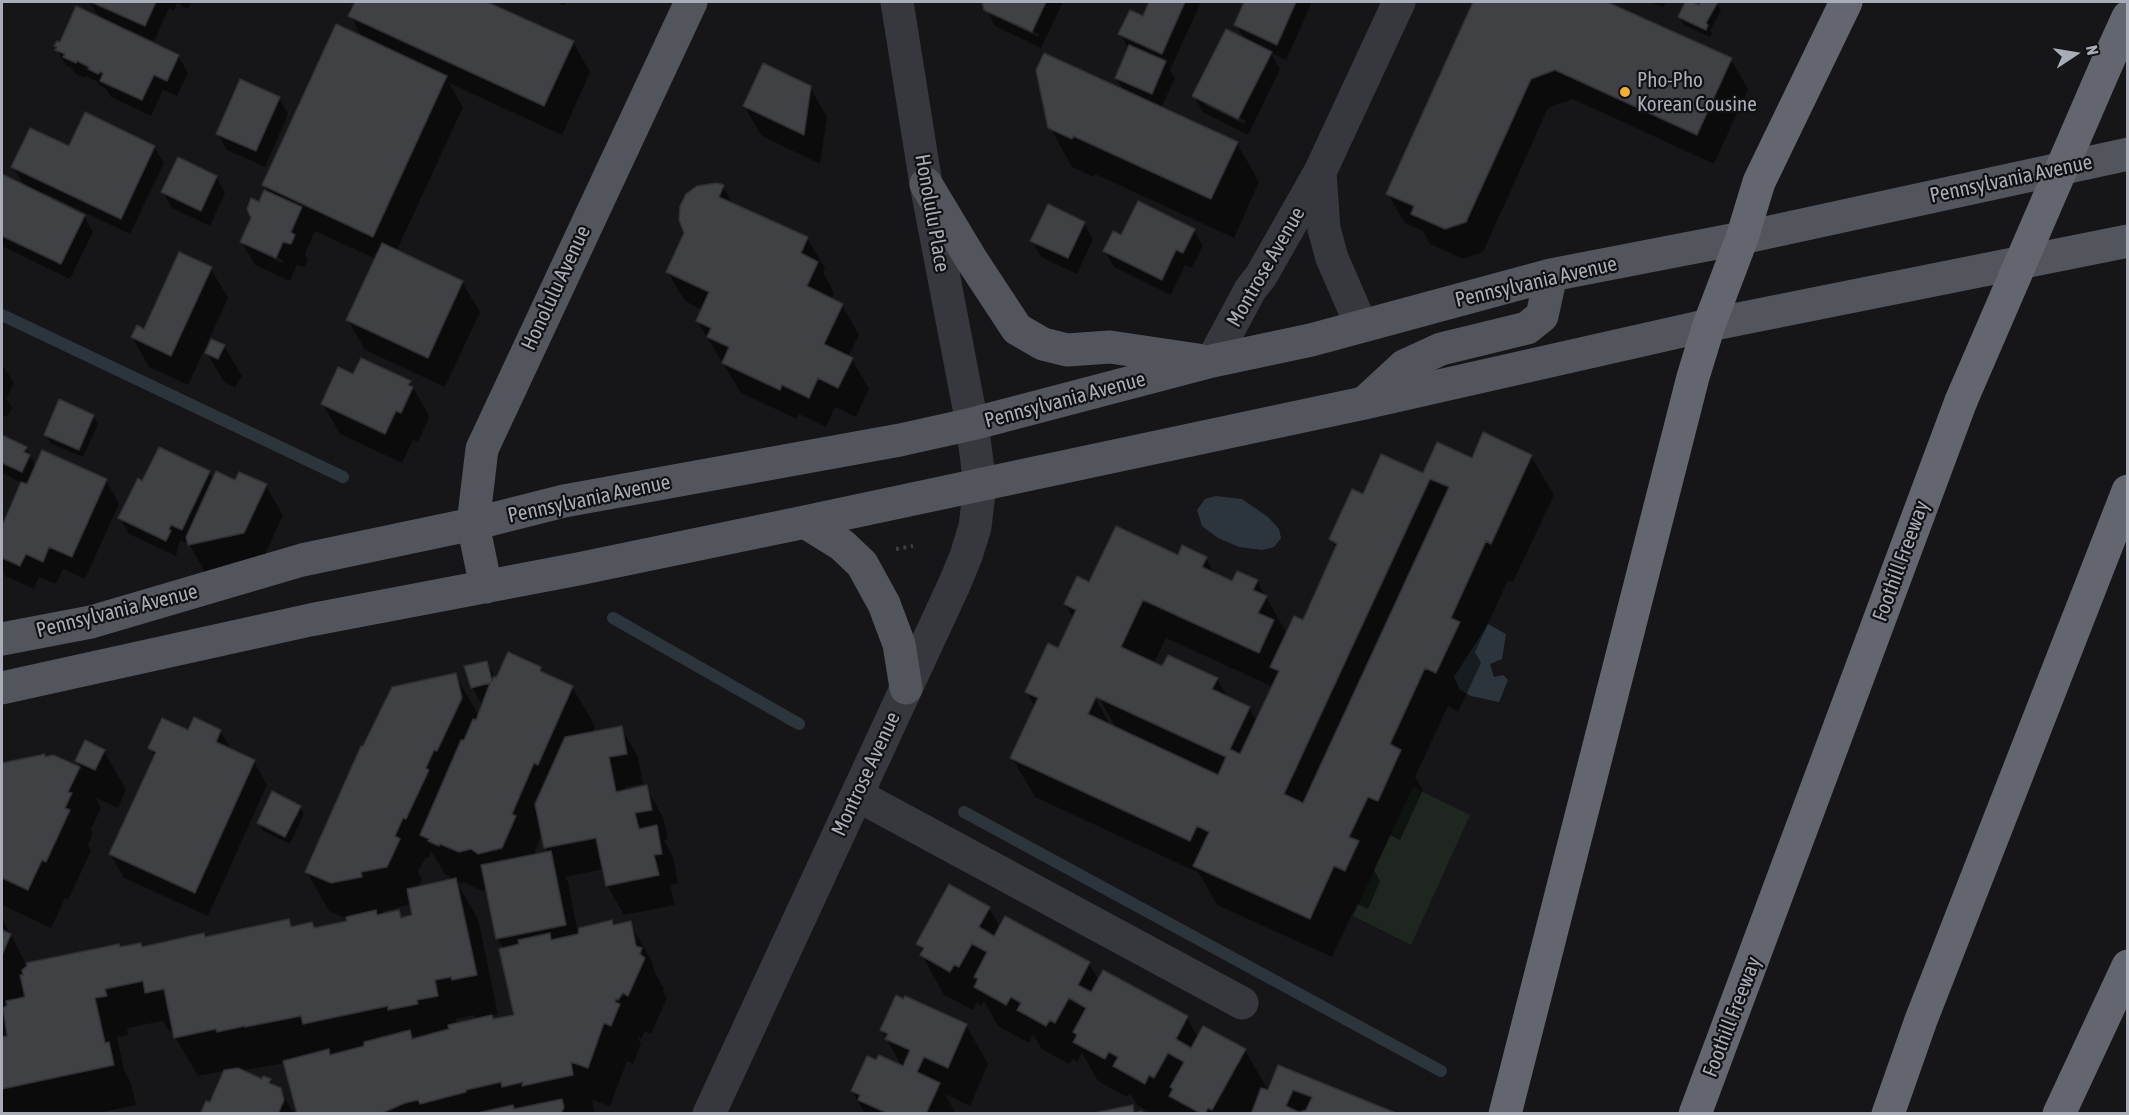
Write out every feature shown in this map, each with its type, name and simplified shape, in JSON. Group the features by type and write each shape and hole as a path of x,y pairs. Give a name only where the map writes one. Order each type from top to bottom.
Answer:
{"highway":[{"path":"1506,1113 1693,377 1742,238 1759,182 1846,2"},
{"name":"Foothill Freeway","path":"1695,1113 1961,401 2127,16"},
{"path":"1888,1113 1925,1009 2127,491"},
{"path":"2059,1113 2127,966"}],"main road":[{"name":"Honolulu Avenue","path":"486,587 473,524 482,449 691,2"},
{"name":"Pennsylvania Avenue","path":"2,639 91,622 302,560 473,524 564,501 900,440 972,424 1212,362 1311,340 1551,275 1742,238 2127,154"},
{"path":"926,184 971,260 1017,329 1043,344 1067,350 1110,347 1212,362"},
{"path":"2,688 310,620 486,587 805,522 1364,403 1710,325 2127,241"},
{"path":"1364,403 1404,366 1441,349 1527,328 1542,316 1551,275"},
{"path":"805,522 842,545 862,564 884,604 899,644 906,688"}],"street":[{"name":"Honolulu Place","path":"897,2 926,184 972,424"},
{"name":"Montrose Avenue","path":"1212,362 1250,290 1261,276 1320,172 1399,2"},
{"name":"Montrose Avenue","path":"1320,172 1324,229 1332,258 1361,326"},
{"name":"Montrose Avenue","path":"708,1113 966,556 975,526 980,484 972,424"},
{"path":"857,795 1242,1003"}],"shaded area":[{"path":"1216,496 1242,499 1268,517 1279,529 1281,538 1274,547 1262,550 1239,547 1218,538 1202,526 1197,510 1205,499"},
{"path":"1488,624 1506,634 1502,659 1490,664 1494,677 1503,675 1508,680 1499,702 1471,696 1460,690 1454,677"},
{"path":"1413,787 1470,815 1411,945 1353,916"}],"building":[{"path":"91,2 156,2 145,26"},
{"path":"355,2 487,2 574,41 544,106 348,16"},
{"path":"982,2 1046,2 1032,32 984,10"},
{"path":"1149,2 1185,2 1162,54 1118,34 1130,10 1143,16"},
{"path":"1244,2 1296,2 1277,45 1234,25"},
{"path":"1473,2 1607,2 1732,58 1697,135 1555,70 1531,79 1466,222 1445,229 1411,214 1414,206 1386,194"},
{"path":"1685,2 1699,5 1700,2 1718,2 1706,23 1708,25 1706,30 1678,17"},
{"path":"76,6 179,55 167,81 154,75 142,100 100,81 103,73 98,74 77,61 76,63 63,57 65,54 55,50 57,47 54,46 57,41 60,42"},
{"path":"336,24 447,76 373,237 262,185"},
{"path":"1226,29 1272,52 1238,119 1192,96"},
{"path":"1129,45 1166,61 1152,94 1115,78"},
{"path":"1044,53 1238,142 1211,199 1073,136 1072,139 1048,128 1036,70"},
{"path":"763,63 811,86 804,135 743,106"},
{"path":"240,79 280,97 256,151 216,134"},
{"path":"85,112 155,146 121,219 11,167 30,128 69,146"},
{"path":"178,157 217,176 201,211 161,192"},
{"path":"2,174 85,215 61,264 2,236"},
{"path":"717,183 724,185 719,197 808,237 801,253 818,262 807,286 843,304 824,344 853,358 838,388 818,378 809,398 782,385 780,390 722,363 729,347 707,337 711,328 696,321 709,292 666,272 684,233 679,220 680,206 686,194 697,186"},
{"path":"264,190 302,207 291,232 295,235 291,244 283,242 276,258 240,242 251,218 247,209 251,198 259,202"},
{"path":"1138,201 1195,229 1183,253 1176,250 1162,280 1103,251 1113,231 1121,235"},
{"path":"1048,204 1085,222 1068,258 1030,241"},
{"path":"382,243 463,281 428,358 346,320"},
{"path":"179,252 212,267 171,356 131,337 137,325 144,329"},
{"path":"211,339 225,345 218,359 205,353"},
{"path":"361,358 411,381 408,385 413,387 401,413 396,411 385,434 321,404 338,367 353,374"},
{"path":"59,399 94,415 79,450 44,435"},
{"path":"1483,432 1532,455 1491,544 1486,541 1451,618 1460,622 1436,673 1425,668 1390,744 1401,750 1378,801 1368,797 1349,837 1359,841 1345,871 1334,866 1310,919 1193,866 1209,832 1197,826 1190,841 1010,758 1038,698 1025,692 1048,643 1058,648 1076,610 1064,604 1077,576 1089,582 1116,526 1178,555 1182,545 1207,557 1202,567 1232,581 1237,571 1258,580 1253,590 1267,596 1258,613 1274,620 1259,653 1143,600 1121,647 1162,666 1168,655 1218,678 1212,689 1250,707 1230,749 1240,754 1279,671 1270,667 1294,616 1303,620 1337,544 1329,539 1352,489 1363,494 1381,454 1423,473 1437,442 1472,458","holes":["1430,479 1449,487 1303,803 1284,794","1096,697 1226,757 1218,775 1088,714"]},
{"path":"2,435 27,447 24,452 30,455 22,472 2,463"},
{"path":"159,447 210,471 182,530 171,525 166,541 118,518 138,478 142,481"},
{"path":"42,450 107,479 72,557 49,547 43,562 26,554 20,566 2,558 2,526 21,482 27,484"},
{"path":"216,471 235,480 239,472 267,484 244,533 188,545 186,537"},
{"path":"508,652 541,667 540,671 573,686 538,765 534,763 512,814 516,816 502,848 478,854 471,849 459,852 440,844 439,846 420,835 461,740 464,740 473,719 476,720 490,683 471,688 464,666 487,661 492,681 494,676 496,678"},
{"path":"456,673 462,698 437,751 434,750 426,768 429,770 406,819 403,818 395,836 400,839 387,867 361,872 362,877 331,883 305,872 361,746 392,687"},
{"path":"194,717 221,730 216,742 255,760 195,893 109,854 156,752 148,748 162,718 188,730"},
{"path":"622,726 627,754 609,757 616,792 647,785 652,810 635,813 639,829 657,825 662,854 654,855 659,875 606,886 596,838 544,848 535,804 565,737"},
{"path":"85,740 105,750 95,770 75,761"},
{"path":"45,754 45,757 53,755 80,767 68,792 72,793 65,808 70,810 46,862 42,860 28,890 2,878 2,763"},
{"path":"272,791 301,806 285,837 257,823"},
{"path":"551,851 566,925 496,939 481,865"},
{"path":"456,878 477,975 452,980 451,977 435,980 438,996 417,1000 418,1004 388,1010 388,1006 303,1024 301,1016 174,1038 164,989 145,993 143,981 105,989 107,996 95,998 105,1043 109,1042 114,1065 2,1089 2,1037 7,1036 3,1008 7,1005 6,1001 25,997 20,975 23,975 22,970 27,966 26,963 119,944 120,947 141,943 142,947 204,933 205,937 289,919 291,927 312,922 314,928 347,921 346,917 376,910 377,915 399,910 401,918 412,915 407,889"},
{"path":"949,884 990,907 979,927 994,936 1005,916 1090,962 1078,985 1091,992 1103,970 1188,1016 1176,1039 1191,1048 1203,1026 1246,1049 1212,1110 1208,1108 1205,1114 1202,1114 1169,1096 1173,1089 1170,1087 1184,1062 1168,1053 1154,1078 1149,1075 1145,1084 1113,1066 1118,1057 1109,1052 1105,1059 1073,1042 1077,1035 1073,1032 1086,1008 1069,998 1055,1023 1050,1020 1046,1026 1017,1010 1021,1003 1011,997 1006,1005 974,987 978,979 974,977 987,952 972,944 959,967 954,965 950,972 920,955 924,948 916,944"},
{"path":"612,920 613,925 631,921 636,946 642,948 640,954 645,958 628,996 623,993 618,1000 616,999 615,1002 620,1004 611,1026 604,1023 588,1068 571,1062 573,1075 522,1086 523,1082 502,1087 501,1082 420,1104 418,1100 405,1103 380,1114 297,1114 283,1061 329,1049 330,1055 364,1046 364,1042 410,1030 412,1039 449,1029 448,1025 492,1015 493,1019 514,1015 499,949 519,944 518,940 550,933 551,940 578,934 579,928"},
{"path":"2,930 11,934 2,955"},
{"path":"896,995 903,999 905,996 967,1024 948,1068 924,1057 917,1072 940,1083 926,1114 889,1114 858,1100 860,1095 851,1091 867,1056 876,1060 879,1055 903,1066 910,1050 885,1039 888,1034 880,1030"},
{"path":"1278,1065 1396,1114 1251,1114 1261,1088 1268,1090","holes":["1293,1090 1312,1097 1306,1110 1299,1112 1286,1106"]},
{"path":"238,1068 262,1079 263,1076 271,1079 269,1083 281,1088 284,1100 278,1114 200,1114 206,1101 210,1102 224,1070"},
{"path":"562,1099 564,1107 561,1114 473,1114 513,1105 514,1109"},
{"path":"1133,1105 1134,1113 1142,1111 1142,1114 1098,1114 1098,1112"}],"waterway":[{"path":"2,315 343,477"},
{"path":"613,618 799,724"},
{"path":"964,812 1441,1071"}],"place":[{"name":"Pho-Pho Korean Cousine","path":"1625,92"}]}
